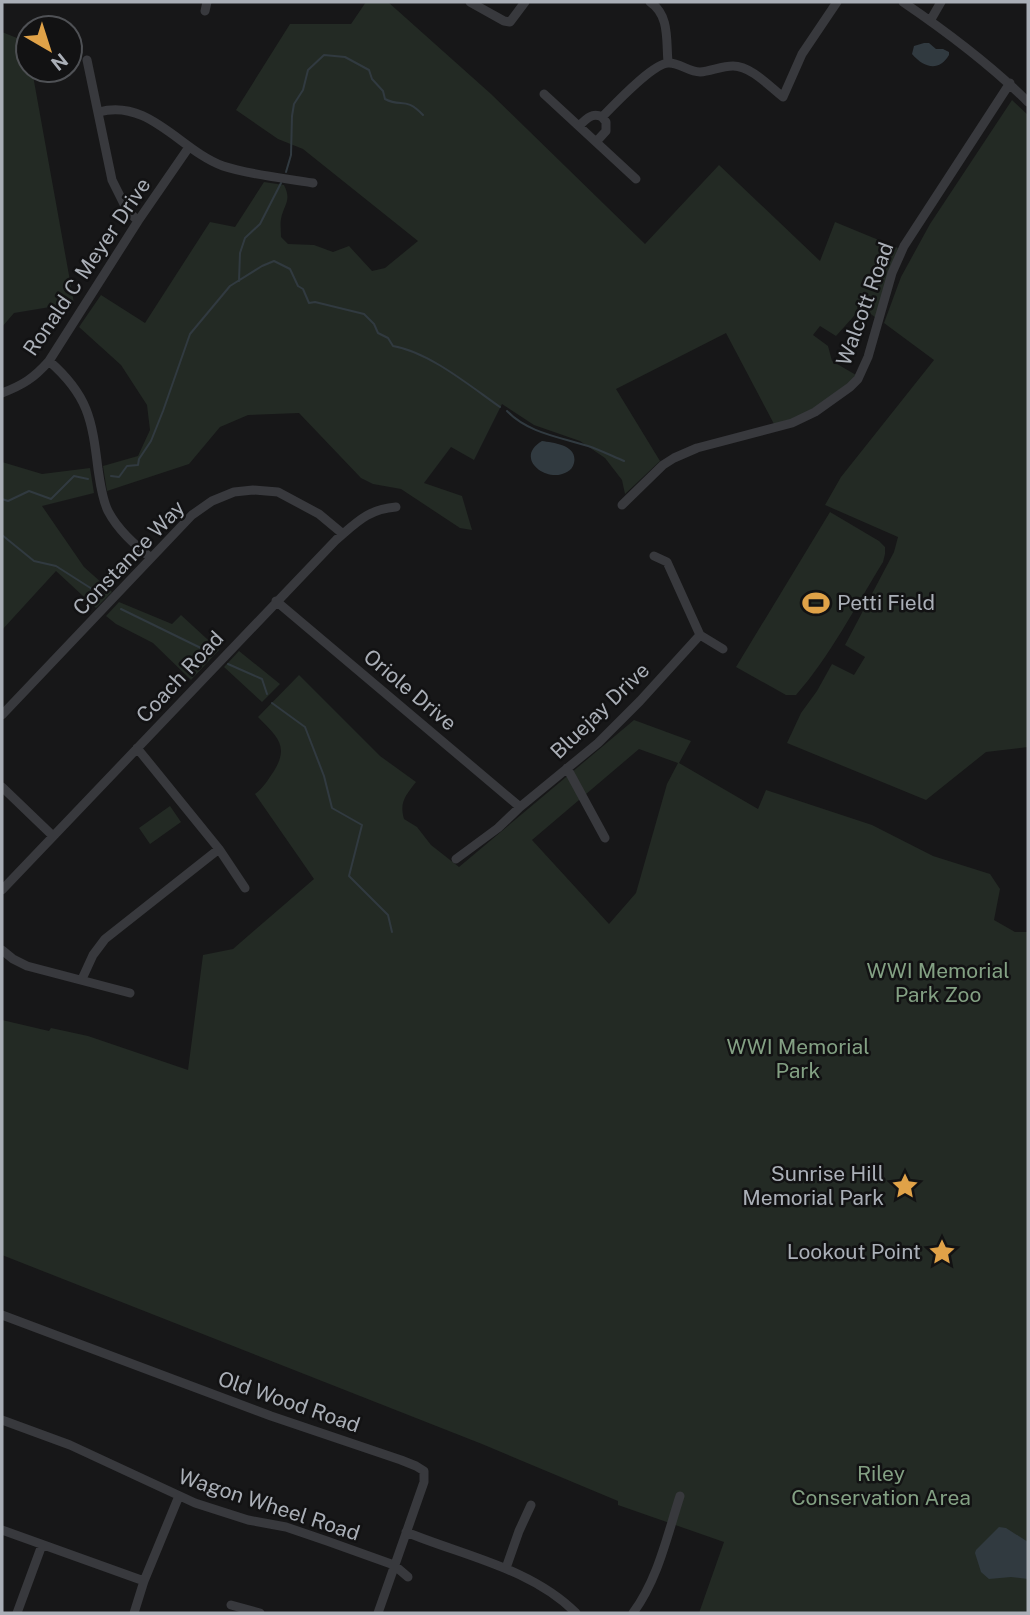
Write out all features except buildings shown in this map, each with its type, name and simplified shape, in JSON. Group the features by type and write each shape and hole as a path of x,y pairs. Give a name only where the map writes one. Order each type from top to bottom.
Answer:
{"street":[{"path":"470,2 510,22 525,2"},
{"path":"650,2 660,10 664,19 668,62"},
{"path":"602,117 636,84 668,62 696,72 739,66 783,97 802,54 837,2"},
{"path":"903,2 966,47 1010,83 1028,102"},
{"path":"930,21 940,2"},
{"path":"87,60 111,180 127,210 138,221"},
{"name":"Walcott Road","path":"622,505 663,465 674,458 697,448 792,423 815,412 858,379 868,357 892,273 904,246 1010,83"},
{"path":"544,94 636,179"},
{"path":"99,113 110,109 142,115 220,165 242,172 313,183"},
{"path":"579,126 592,115 602,117 606,122 606,131 596,142"},
{"name":"Ronald C Meyer Drive","path":"2,393 36,376 49,360 189,147"},
{"path":"49,360 71,382 87,408 106,508 117,526 151,558"},
{"name":"Constance Way","path":"2,715 192,515 212,501 234,492 278,492 319,514 343,534"},
{"name":"Coach Road","path":"2,890 343,534 364,516 380,508 396,507"},
{"path":"654,556 667,562 700,635 723,649"},
{"name":"Oriole Drive","path":"276,601 520,807"},
{"name":"Bluejay Drive","path":"456,859 498,828 598,743 700,635"},
{"path":"137,748 219,849 245,888"},
{"path":"567,768 605,838"},
{"path":"2,787 53,836"},
{"path":"82,979 93,954 105,939 219,849"},
{"path":"2,950 27,966 130,993"},
{"name":"Old Wood Road","path":"2,1315 258,1411 416,1466 424,1472 424,1482 378,1613"},
{"name":"Wagon Wheel Road","path":"2,1420 70,1445 179,1496 248,1520 286,1527 394,1565 408,1577"},
{"path":"134,1613 144,1581 179,1496"},
{"path":"633,1613 659,1564 680,1496"},
{"path":"506,1568 531,1505"},
{"path":"2,1530 144,1581"},
{"path":"407,1532 506,1568 536,1582 576,1613"},
{"path":"17,1613 43,1545"},
{"path":"231,1605 260,1613"}],"green space":[{"path":"366,2 388,2 491,94 645,244 719,165 820,261 835,222 898,248 876,318 862,307 836,336 820,326 813,335 828,346 832,361 856,375 854,379 799,417 774,424 726,333 616,389 660,461 625,494 622,480 605,458 580,441 534,425 502,404 474,460 451,447 424,483 462,496 472,530 460,528 401,489 373,484 361,478 299,413 248,415 220,427 189,464 107,491 103,466 138,456 150,430 147,405 121,365 79,327 101,295 145,323 210,222 235,227 264,182 284,185 286,190 281,237 288,244 314,245 333,252 349,246 372,271 385,268 418,241 303,149 278,139 236,110 290,24 351,24"},
{"path":"2,32 14,37 14,84 35,84 74,303 14,313 2,327"},
{"path":"1012,100 1028,115 1028,747 986,752 926,800 787,743 801,713 832,664 854,675 865,657 845,645 894,552 898,537 825,505 841,477 934,360 884,323 901,277 930,224"},
{"path":"2,462 42,474 90,468 94,493 42,506 84,567 112,592 96,608 56,571 2,630"},
{"name":"Petti Field","path":"830,512 879,541 885,547 885,554 883,562 820,665 796,695 786,695 736,667"},
{"path":"119,602 172,624 181,615 219,650 191,680 153,643 106,616"},
{"path":"239,651 280,684 262,702 224,667"},
{"path":"299,675 380,756 416,782 403,803 404,819 417,827 431,845 459,867 634,720 691,741 679,763 758,809 766,790 872,825 933,856 990,874 1000,889 994,920 1015,932 1028,932 1028,1613 699,1613 724,1542 618,1505 618,1501 482,1444 2,1255 2,1020 49,1031 51,1028 88,1036 188,1070 203,955 233,949 314,879 255,794 274,771 281,754 279,741 258,717","holes":["639,749 678,763 667,784 636,893 609,924 532,840"]},
{"path":"170,806 181,822 150,844 139,828"}],"shaded area":[{"path":"929,43 936,49 943,49 949,52 949,55 941,64 926,65 912,54 914,46"},
{"path":"542,441 569,449 574,457 571,469 559,475 551,475 536,467 531,455"},
{"path":"999,1527 1006,1528 1028,1542 1028,1579 989,1579 981,1572 976,1550"}],"waterway":[{"path":"286,172 291,155 294,104 303,90 308,70 324,55 345,57 369,70 372,79 383,91 385,99 408,104 423,115"},
{"path":"239,281 240,253 245,238 260,224 281,183"},
{"path":"111,476 119,477 127,466 138,465 163,411 190,334 230,286 274,261 290,269 309,303 315,302 364,314 374,324 378,333 388,338 393,346 407,349 435,362 500,407"},
{"path":"507,411 534,429 624,461"},
{"path":"2,499 8,501 29,491 51,499 74,476 88,479"},
{"path":"2,535 34,561 56,566 103,596"},
{"path":"121,609 211,653"},
{"path":"228,664 262,679 267,694"},
{"path":"272,703 305,727 324,776 332,808 362,825 349,876 388,915 392,932"}],"place":[{"name":"Petti Field","path":"816,603"},
{"name":"Sunrise Hill Memorial Park","path":"905,1186"},
{"name":"Lookout Point","path":"942,1252"}],"park label":[{"name":"WWI Memorial Park Zoo","path":"938,983"},
{"name":"WWI Memorial Park","path":"798,1059"},
{"name":"Riley Conservation Area","path":"881,1486"}]}
